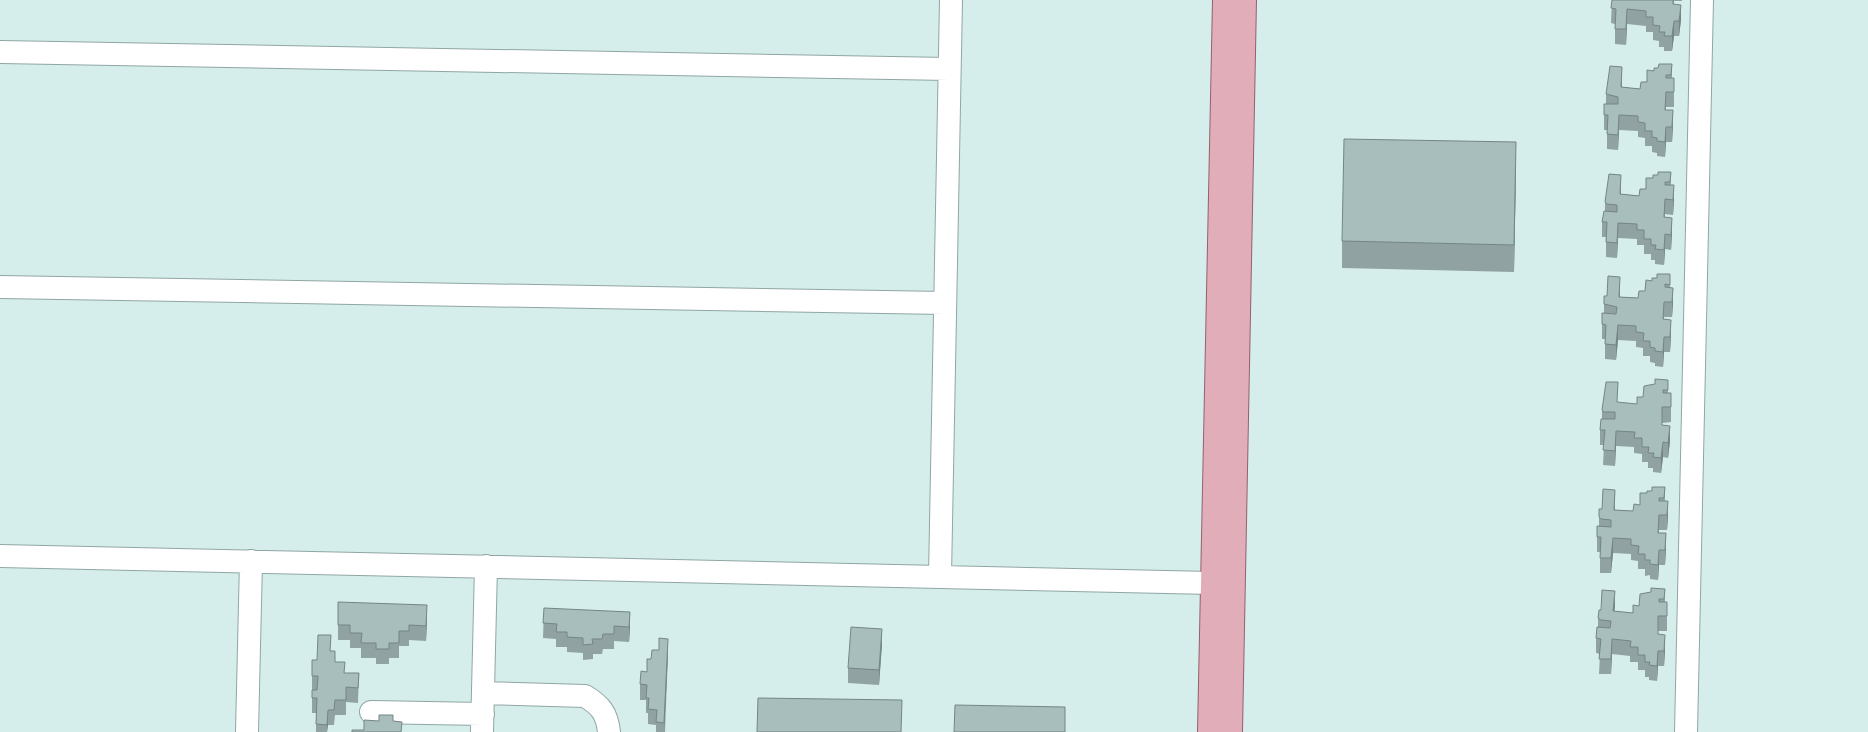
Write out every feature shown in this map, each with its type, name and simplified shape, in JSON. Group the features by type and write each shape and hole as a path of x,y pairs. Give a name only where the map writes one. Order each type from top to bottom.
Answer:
{"main road":[{"path":"1209,732 1224,0"},
{"path":"1231,732 1245,0"}],"street":[{"path":"940,576 951,0"},
{"path":"1686,732 1702,0"},
{"path":"0,52 949,68"},
{"path":"0,287 945,303"},
{"path":"0,556 1212,583"},
{"path":"247,732 250,561"},
{"path":"483,713 486,566"},
{"path":"371,712 483,713 585,696 598,704 605,716 609,732"}],"building":[{"path":"1612,0 1673,0 1673,4 1681,5 1679,21 1674,21 1672,36 1664,36 1665,32 1659,32 1660,26 1653,25 1653,17 1646,17 1646,11 1627,9 1626,29 1615,29 1616,9 1611,8"},
{"path":"1659,64 1672,64 1671,75 1666,75 1666,78 1674,78 1674,92 1666,92 1665,110 1673,110 1672,127 1666,127 1665,142 1657,141 1657,138 1652,137 1652,131 1645,131 1645,123 1638,122 1638,116 1619,115 1618,135 1607,134 1608,115 1604,115 1604,104 1618,104 1618,97 1606,94 1610,66 1622,67 1621,87 1640,89 1641,82 1647,82 1647,70 1654,71 1654,68 1658,68"},
{"path":"1344,139 1516,142 1514,245 1342,241"},
{"path":"1658,172 1671,172 1670,182 1665,182 1665,185 1674,185 1673,200 1665,199 1664,217 1672,218 1671,235 1665,234 1664,250 1655,249 1656,245 1651,245 1651,239 1644,239 1644,230 1637,230 1637,224 1618,223 1617,243 1606,242 1607,222 1602,222 1604,211 1617,212 1617,205 1607,204 1605,202 1609,174 1621,175 1620,194 1639,196 1640,189 1646,189 1646,178 1653,178 1653,175 1658,175"},
{"path":"1657,274 1670,274 1670,285 1665,284 1665,287 1673,288 1672,302 1664,302 1663,319 1671,320 1670,337 1664,337 1663,352 1655,351 1655,348 1650,347 1650,341 1643,341 1644,333 1636,332 1636,326 1618,325 1616,345 1605,344 1606,325 1602,324 1602,313 1616,314 1617,307 1604,304 1604,296 1607,296 1608,276 1620,277 1619,297 1638,298 1639,291 1645,291 1646,280 1652,281 1652,278 1657,278"},
{"path":"1655,379 1668,380 1668,390 1663,390 1663,393 1671,393 1671,407 1662,407 1662,425 1670,426 1668,443 1663,442 1661,458 1653,457 1654,453 1648,453 1649,447 1642,447 1642,438 1634,438 1635,432 1616,431 1615,451 1603,450 1605,430 1600,430 1601,419 1615,419 1615,412 1604,412 1602,410 1606,382 1618,382 1617,402 1637,404 1637,397 1643,397 1644,386 1655,384"},
{"path":"1652,487 1665,487 1664,498 1659,498 1659,501 1668,501 1667,515 1659,515 1658,533 1666,533 1665,550 1659,550 1658,565 1650,564 1650,560 1645,560 1645,554 1638,554 1639,546 1631,545 1631,539 1613,538 1611,558 1600,558 1601,537 1597,537 1597,526 1611,527 1611,520 1601,519 1599,517 1599,509 1602,509 1603,489 1615,490 1614,510 1633,511 1634,504 1640,505 1640,493 1652,491"},
{"path":"1651,588 1665,589 1664,599 1659,599 1659,602 1667,602 1667,616 1658,616 1658,634 1665,635 1664,651 1658,651 1657,666 1649,665 1650,662 1645,662 1645,655 1638,655 1638,647 1630,647 1631,641 1612,639 1611,659 1599,659 1601,639 1596,638 1597,627 1610,628 1611,621 1601,620 1598,618 1599,610 1601,610 1602,590 1615,591 1613,611 1633,613 1633,605 1639,606 1640,594 1651,592"},
{"path":"338,602 427,605 426,626 409,625 409,631 399,631 399,643 389,643 389,649 376,649 376,643 361,643 362,633 350,633 350,625 338,625"},
{"path":"544,608 630,612 629,627 614,626 614,634 603,634 602,639 592,639 593,644 583,645 583,638 567,637 567,632 556,632 557,624 543,623"},
{"path":"851,627 882,629 879,670 848,668"},
{"path":"318,635 331,635 330,651 335,651 335,662 345,662 344,673 359,673 358,688 346,687 346,700 335,700 334,710 328,710 327,725 316,724 317,698 312,698 312,690 317,690 318,676 312,676 312,660 317,660"},
{"path":"659,638 668,639 664,723 656,722 657,710 648,709 649,698 646,698 647,685 640,684 641,671 647,672 647,659 651,659 652,650 659,650"},
{"path":"758,698 902,700 901,732 757,732"},
{"path":"955,705 1065,707 1065,732 954,732"},
{"path":"379,715 393,715 393,721 402,722 401,732 352,732 352,730 364,730 364,720 379,721"}]}
